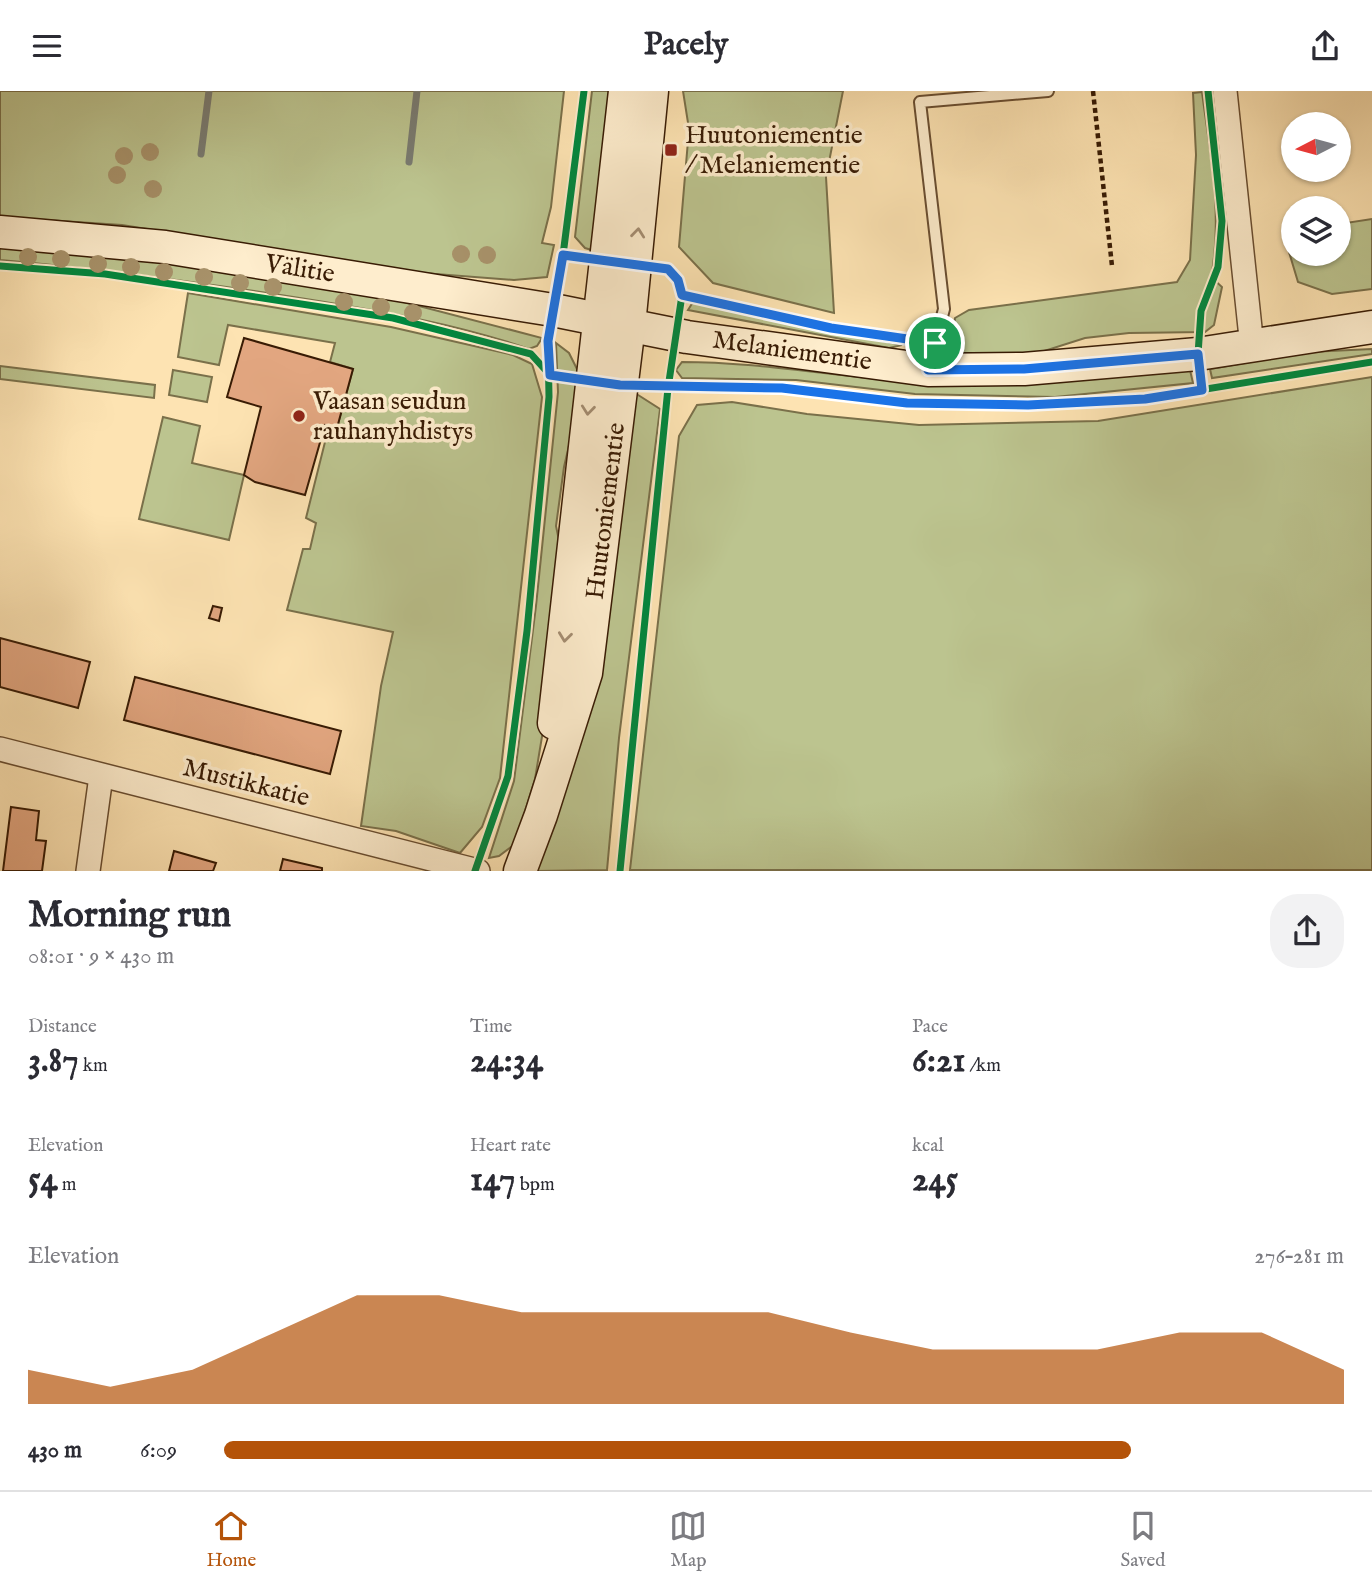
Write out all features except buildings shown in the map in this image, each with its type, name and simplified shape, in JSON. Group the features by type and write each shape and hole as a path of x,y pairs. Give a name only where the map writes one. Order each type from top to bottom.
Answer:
{"main road":[{"name":"Huutoniementie","path":"545,801 625,91"},
{"name":"Huutoniementie","path":"520,870 586,673 629,325 652,91"},
{"name":"Välitie","path":"0,232 165,247 629,325"},
{"name":"Melaniementie","path":"629,325 687,337 928,370 1024,369 1252,347 1372,327"}],"street":[{"path":"1225,91 1252,347"},
{"name":"Mustikkatie","path":"0,749 478,870"},
{"path":"88,870 101,776"}],"lane":[{"path":"928,370 944,309 919,97 1048,91"}],"path":[{"path":"1093,91 1112,266"}],"green space":[{"path":"0,91 564,91 551,207 542,243 554,245 547,277 514,280 423,273 122,225 0,217"},
{"path":"592,91 615,91 595,251 585,248 575,237"},
{"path":"683,91 843,91 826,177 834,313 713,283 679,247 689,129"},
{"path":"1202,92 1216,208 1211,277 1222,287 1214,325 1205,332 1129,333 1085,338 1038,353 960,353 952,343 955,318 969,310 1177,282 1190,260 1196,155 1193,93"},
{"path":"1372,219 1372,289 1332,294 1298,282 1293,266 1351,266 1351,222"},
{"path":"0,246 168,261 396,300 542,338 537,346 529,349 447,325 334,304 230,287 0,260"},
{"path":"188,293 391,327 513,355 532,364 542,397 500,778 482,827 460,853 396,831 361,826 381,686 393,632 287,610 303,549 310,549 316,523 306,518 327,434 335,435 353,369 330,362 335,343 228,325 219,365 178,357"},
{"path":"693,302 902,345 889,348 688,310"},
{"path":"556,343 569,353 578,371 581,394 564,467 556,526 563,560 552,676 535,779 515,844 499,856 489,858 514,781 536,606 558,392"},
{"path":"1372,349 1372,354 1212,378 1210,369 1309,352"},
{"path":"682,362 740,364 949,384 1053,382 1190,370 1193,383 1055,397 915,394 796,380 682,378 676,370"},
{"path":"0,366 155,385 154,398 0,379"},
{"path":"173,370 212,377 207,402 169,395"},
{"path":"1372,377 1372,870 630,870 679,436 697,405 732,402 807,414 919,425 1098,421"},
{"path":"635,393 660,409 619,738 607,870 535,871"},
{"path":"163,417 200,426 192,463 244,475 229,540 139,519"}],"waterway":[{"path":"201,154 209,91"},
{"path":"409,162 417,91"}],"cycle path":[{"path":"475,871 508,776 527,631 549,397 548,341 563,255 584,91"},
{"path":"1202,390 1198,354 1201,311 1218,267 1222,221 1208,91"},
{"path":"563,255 669,269 678,280 682,295 668,388 620,871"},
{"path":"0,266 105,274 393,318 531,354 550,375 620,385 782,388 907,403 1028,405 1145,399 1372,362"},
{"path":"682,295 831,328 935,343"}],"place":[{"name":"Huutoniementie / Melaniementie","path":"671,150"},
{"name":"Vaasan seudun rauhanyhdistys","path":"299,416"}],"route":[{"path":"563,255 668,269 678,280 682,295 831,328 935,343 928,370 1024,369 1198,354 1202,390 1145,399 1028,405 907,403 782,388 668,388 620,385 550,375 548,341 563,255"}]}
